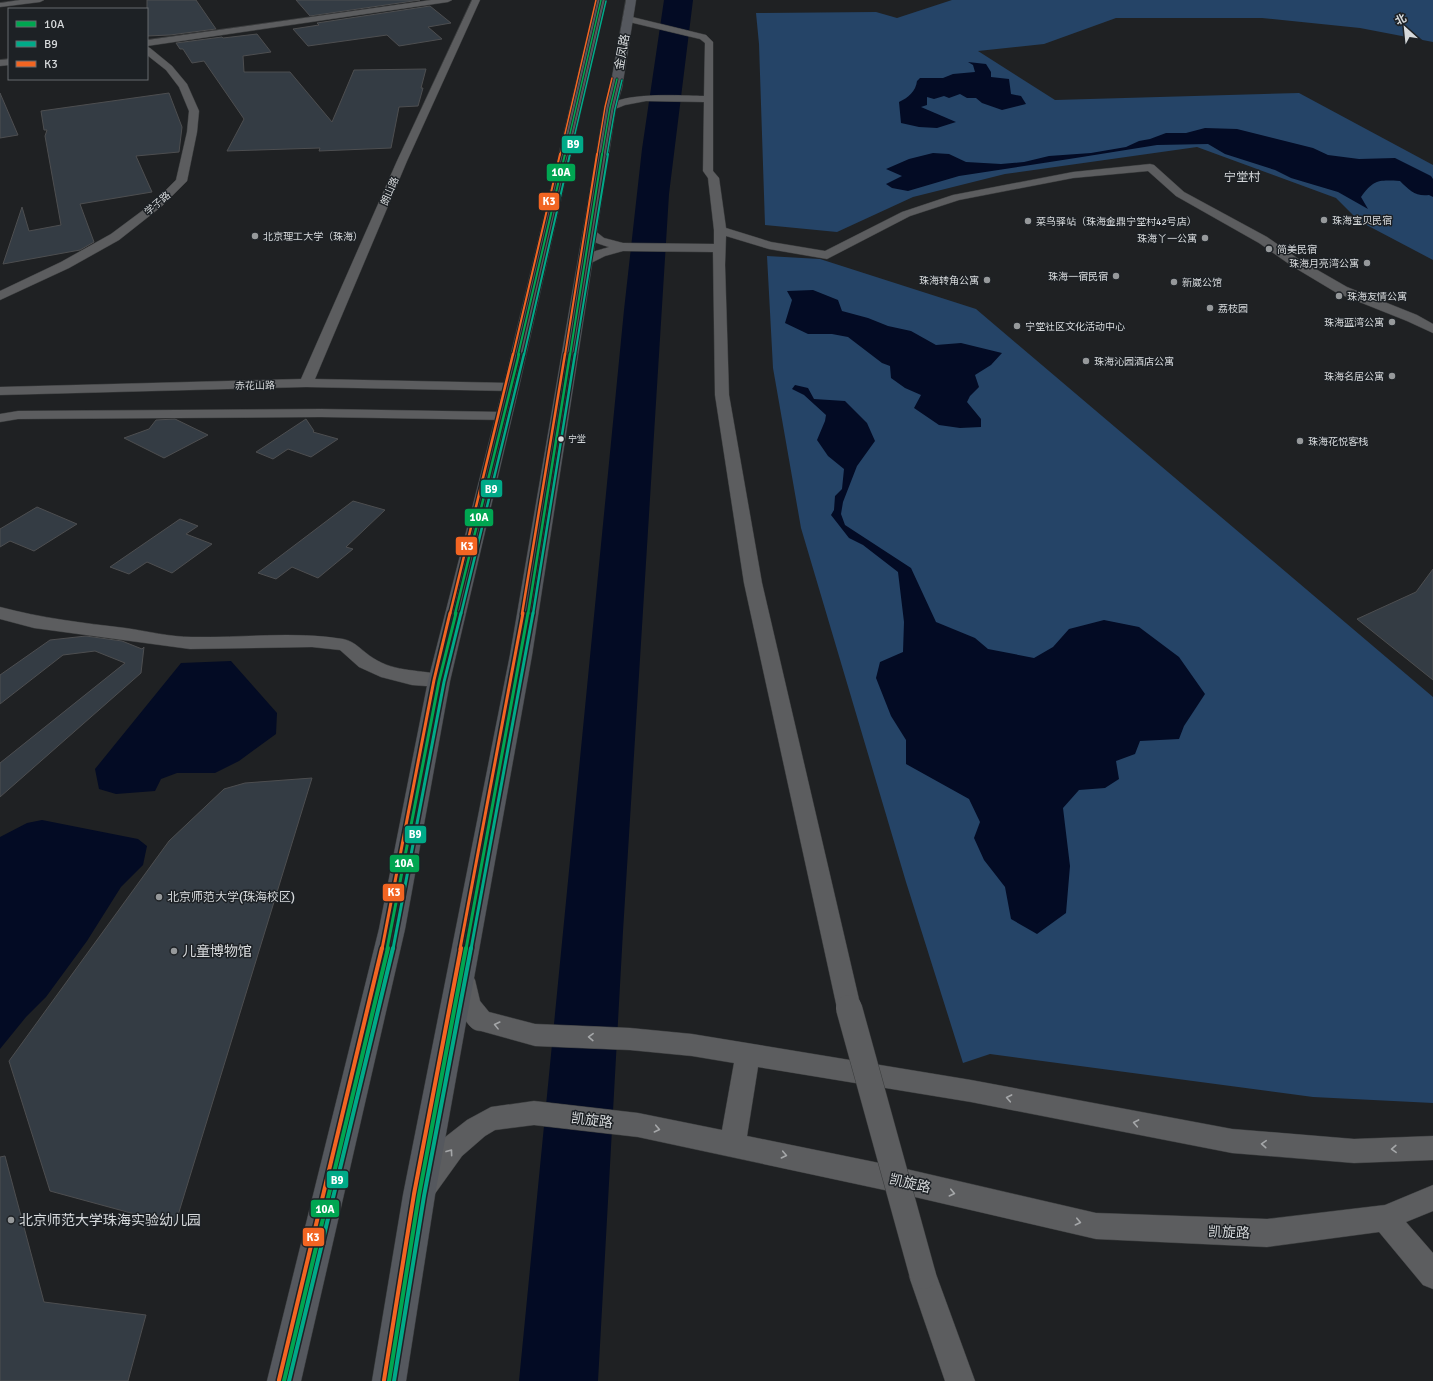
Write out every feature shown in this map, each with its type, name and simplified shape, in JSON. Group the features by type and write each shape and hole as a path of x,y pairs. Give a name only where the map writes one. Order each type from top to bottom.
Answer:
{"highway":[{"path":"284,1381 392,929 439,681 511,387 601,0"},
{"name":"金凤路","path":"389,1381 419,1195 521,655 610,108 616,88 631,0"}],"street":[{"path":"0,5 40,0"},
{"path":"148,43 448,0"},
{"name":"朗山路","path":"306,383 402,161 476,0"},
{"path":"0,5 18,8"},
{"path":"628,19 703,36 709,42 708,171 713,178 720,230 722,395 753,583 849,1008 924,1276 960,1381"},
{"name":"学子路","path":"0,296 115,237 158,204 181,181 192,132 194,111 184,86 169,68 148,51"},
{"path":"616,88 627,95 646,98 709,99"},
{"path":"610,108 631,100 646,98"},
{"path":"720,230 769,245 827,255 906,214 957,197 1073,175 1150,167 1180,194 1263,240 1296,263 1342,290 1412,318 1433,330"},
{"path":"590,233 600,241 623,246 720,248"},
{"path":"586,260 601,253 623,246"},
{"name":"赤花山路","path":"0,391 306,383 511,387"},
{"path":"0,418 18,415 214,413 504,416"},
{"path":"0,613 34,622 190,643 312,641 345,645 353,654 368,665 399,677 439,681"},
{"path":"461,973 469,1005 481,1021 535,1035 630,1039 692,1045 971,1091 1232,1141 1354,1151 1433,1148"},
{"path":"732,1145 748,1054"},
{"name":"凯旋路","path":"419,1195 454,1147 476,1128 491,1119 534,1113 638,1125 890,1178 1096,1226 1267,1233 1385,1218 1433,1198"},
{"path":"1385,1218 1433,1275"}],"shaded area":[{"path":"664,0 693,0 669,194 623,931 598,1381 519,1381 624,310 642,149"},
{"path":"952,0 1433,0 1433,42 1360,28 1262,18 1116,18 1044,44 978,51 1055,100 1299,93 1433,165 1433,260 1359,221 1336,198 1197,147 1005,174 913,197 837,232 765,225 759,44 756,13 876,12 897,18"},
{"path":"968,62 986,64 991,72 991,77 1009,79 1011,94 1021,96 1026,104 1002,110 982,103 976,98 967,98 960,94 949,98 944,96 934,99 927,97 927,105 921,107 956,122 937,128 919,127 901,123 899,102 911,94 920,78 943,78 953,74 975,72 973,65"},
{"path":"1205,128 1237,129 1313,148 1328,155 1359,159 1395,158 1431,176 1433,179 1433,197 1429,195 1416,194 1400,181 1382,181 1370,187 1361,197 1368,209 1338,192 1291,178 1275,170 1225,154 1208,144 1157,145 959,176 908,191 892,188 886,184 902,176 886,169 909,159 933,153 949,154 966,162 1001,164 1024,162 1049,156 1091,153 1126,147 1139,141 1150,139 1166,133 1186,133"},
{"path":"767,256 820,259 976,309 1433,697 1433,1103 1313,1097 990,1054 963,1063 906,882 801,528 773,368"},
{"path":"813,290 838,300 842,311 868,318 888,326 911,331 936,345 961,343 1002,353 991,365 975,375 979,387 970,396 967,402 981,419 981,427 960,428 939,425 914,408 921,395 905,388 891,378 890,366 882,363 848,337 832,334 808,334 785,323 792,300 787,291"},
{"path":"795,385 808,388 814,399 845,401 867,423 875,441 857,466 843,502 841,514 845,525 911,568 936,622 975,638 988,649 1034,658 1053,647 1069,629 1104,620 1139,627 1179,657 1205,694 1184,726 1179,739 1140,741 1135,754 1116,761 1119,779 1105,788 1079,790 1063,808 1070,866 1066,913 1037,934 1011,919 1005,887 984,860 974,838 980,822 969,799 906,764 906,740 891,716 876,678 880,662 903,652 904,622 898,572 863,545 849,538 831,515 834,510 835,496 842,489 844,469 828,456 817,440 826,415 804,395 792,389"},
{"path":"231,661 277,713 276,734 239,761 215,773 177,773 161,779 155,791 116,794 99,789 95,769 181,663"},
{"path":"42,820 138,839 147,846 143,865 121,887 87,941 46,997 26,1017 0,1049 0,837 27,823"}],"building":[{"path":"147,0 196,0 216,29 170,35 148,36"},
{"path":"296,0 420,0 310,16"},
{"path":"430,6 451,23 428,27 442,39 399,46 387,35 308,46 293,29 319,25 317,23"},
{"path":"257,34 271,52 243,56 244,72 290,72 332,122 354,70 426,69 418,106 399,107 391,148 319,151 320,148 227,151 244,119 204,61 192,63 183,49 180,49 176,43"},
{"path":"0,93 18,135 0,138"},
{"path":"169,93 182,127 179,152 136,156 152,192 80,204 94,242 80,250 3,264 22,207 29,231 61,225 45,136 47,130 44,130 41,111"},
{"path":"175,419 208,435 164,458 124,438 149,429 156,420"},
{"path":"306,419 314,431 313,432 338,439 311,457 288,449 273,459 256,452"},
{"path":"353,501 385,510 346,547 353,549 318,578 292,567 276,579 258,573"},
{"path":"37,507 77,524 34,551 10,541 0,547 0,529"},
{"path":"180,519 198,526 186,534 212,544 172,573 147,562 129,574 110,567"},
{"path":"1433,569 1433,680 1357,619 1416,592"},
{"path":"86,636 122,641 142,649 144,647 141,673 0,797 0,763 125,663 95,651 63,655 0,704 0,675 50,640"},
{"name":"儿童博物馆","path":"312,778 175,1225 50,1191 9,1061 169,841 224,789 245,783"},
{"name":"北京师范大学珠海实验幼儿园","path":"5,1156 44,1302 146,1315 128,1381 0,1381 0,1157"}],"transit line":[{"name":"K3","path":"279,1380 387,928 434,680 506,386 596,0"},
{"name":"10A","path":"284,1381 392,929 439,681 511,387 601,0"},
{"name":"B9","path":"289,1381 397,930 444,682 516,388 606,1"},
{"name":"K3","path":"384,1380 414,1194 516,654 605,107 612,78"},
{"name":"10A","path":"389,1381 419,1195 521,655 610,108 617,79"},
{"name":"B9","path":"394,1381 424,1196 526,656 615,109 622,80"}],"place":[{"name":"珠海宝贝民宿","path":"1324,220"},
{"name":"菜鸟驿站（珠海金鼎宁堂村42号店）","path":"1028,221"},
{"name":"北京理工大学（珠海）","path":"255,236"},
{"name":"珠海丫一公寓","path":"1205,238"},
{"name":"简美民宿","path":"1269,249"},
{"name":"珠海月亮湾公寓","path":"1367,263"},
{"name":"珠海一宿民宿","path":"1116,276"},
{"name":"珠海转角公寓","path":"987,280"},
{"name":"新崴公馆","path":"1174,282"},
{"name":"珠海友情公寓","path":"1339,296"},
{"name":"荔枝园","path":"1210,308"},
{"name":"珠海蓝湾公寓","path":"1392,322"},
{"name":"宁堂社区文化活动中心","path":"1017,326"},
{"name":"珠海沁园酒店公寓","path":"1086,361"},
{"name":"珠海名居公寓","path":"1392,376"},
{"name":"宁堂","path":"561,439"},
{"name":"珠海花悦客栈","path":"1300,441"},
{"name":"北京师范大学(珠海校区)","path":"159,897"},
{"name":"儿童博物馆","path":"174,951"},
{"name":"北京师范大学珠海实验幼儿园","path":"11,1220"}],"district":[{"name":"宁堂村","path":"1242,177"}]}
